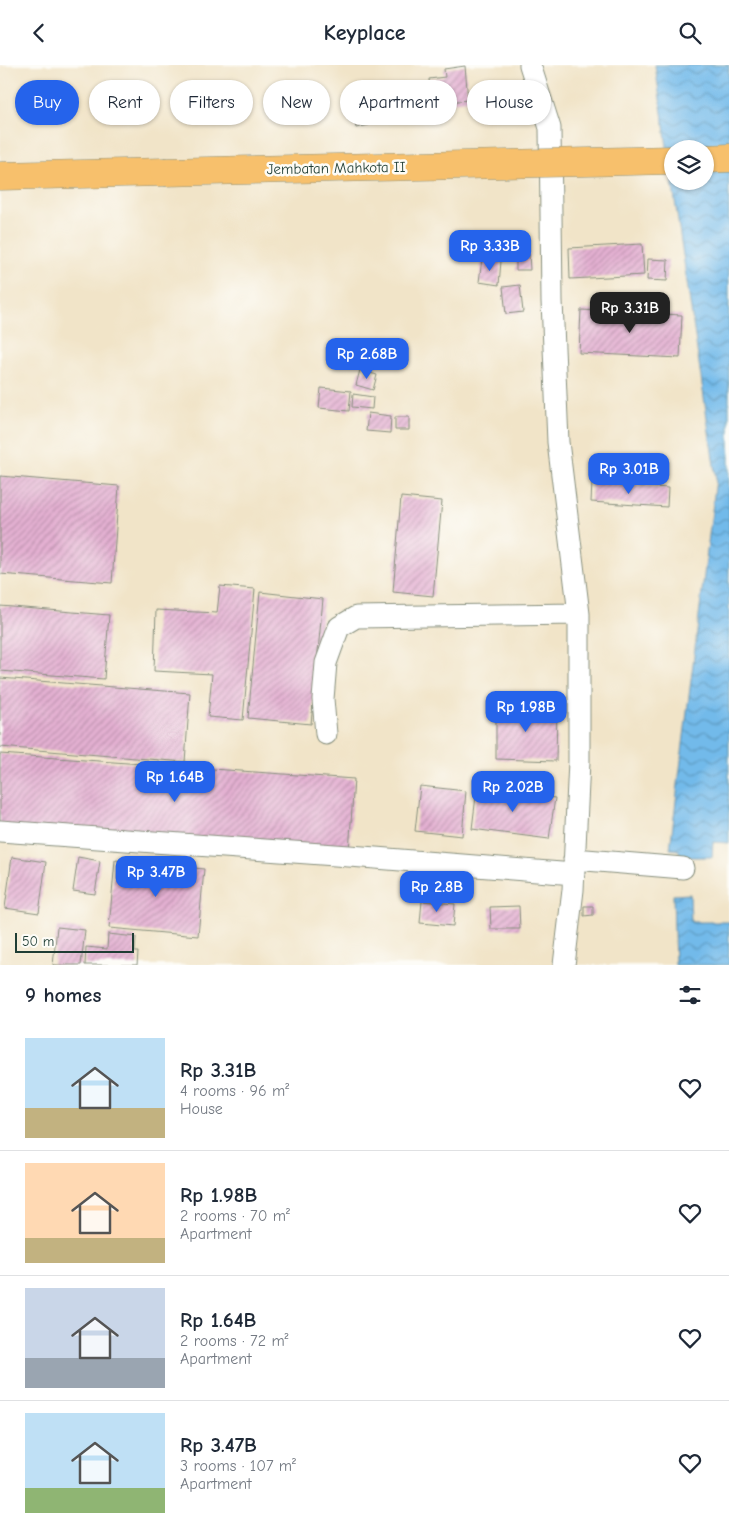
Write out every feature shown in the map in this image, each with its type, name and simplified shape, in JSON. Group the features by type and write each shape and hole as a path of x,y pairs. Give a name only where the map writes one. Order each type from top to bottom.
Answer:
{"main road":[{"path":"714,159 729,159"},
{"name":"Jembatan Mahkota II","path":"0,176 664,160"}],"lane":[{"path":"530,65 550,128 552,301 558,442 578,614 579,761 574,867 564,965"},
{"path":"326,734 323,699 326,663 339,627 356,617 578,614"},
{"path":"0,831 363,857 574,867 683,868"}],"water":[{"path":"655,65 729,65 729,843 713,842 712,857 680,857 679,850 670,849 716,479 673,190 714,190 714,140 666,140"},
{"path":"690,894 691,922 729,922 729,965 675,965 673,895"}],"building":[{"path":"465,66 467,100 457,101 457,80 429,80 445,77 444,69"},
{"path":"355,125 369,125 356,128"},
{"path":"512,235 513,252 495,252 495,236"},
{"path":"642,244 644,275 570,279 569,248"},
{"path":"529,254 530,270 516,270 516,255"},
{"path":"482,259 501,261 499,285 479,282"},
{"path":"648,259 668,260 667,281 647,280"},
{"path":"520,285 523,312 506,314 503,287"},
{"path":"581,310 682,315 680,358 579,353"},
{"path":"360,370 377,375 373,390 356,385"},
{"path":"321,388 351,391 349,411 319,408"},
{"path":"353,394 373,397 372,409 352,407"},
{"path":"368,413 391,416 390,433 366,431"},
{"path":"395,417 409,417 409,430 395,430"},
{"path":"0,476 119,486 112,583 0,574"},
{"path":"592,482 668,488 667,507 591,502"},
{"path":"401,497 442,501 433,596 393,592"},
{"path":"220,586 255,589 243,720 208,717 212,674 154,671 156,610 217,613"},
{"path":"260,592 323,599 311,724 248,718"},
{"path":"0,606 109,615 104,679 0,671"},
{"path":"0,678 190,693 185,762 0,747"},
{"path":"496,706 557,707 556,761 496,759"},
{"path":"0,754 354,779 349,852 0,828"},
{"path":"420,786 466,791 462,836 415,831"},
{"path":"477,788 555,798 549,839 472,829"},
{"path":"12,857 46,862 39,913 5,908"},
{"path":"78,857 100,861 95,894 73,891"},
{"path":"115,860 204,869 198,936 109,928"},
{"path":"422,901 455,904 453,926 420,923"},
{"path":"519,906 520,929 491,929 490,907"},
{"path":"584,906 593,906 593,915 584,916"},
{"path":"57,927 85,930 81,965 53,965"},
{"path":"108,934 136,937 135,952 138,952 137,965 85,965 86,947 107,949"}]}
